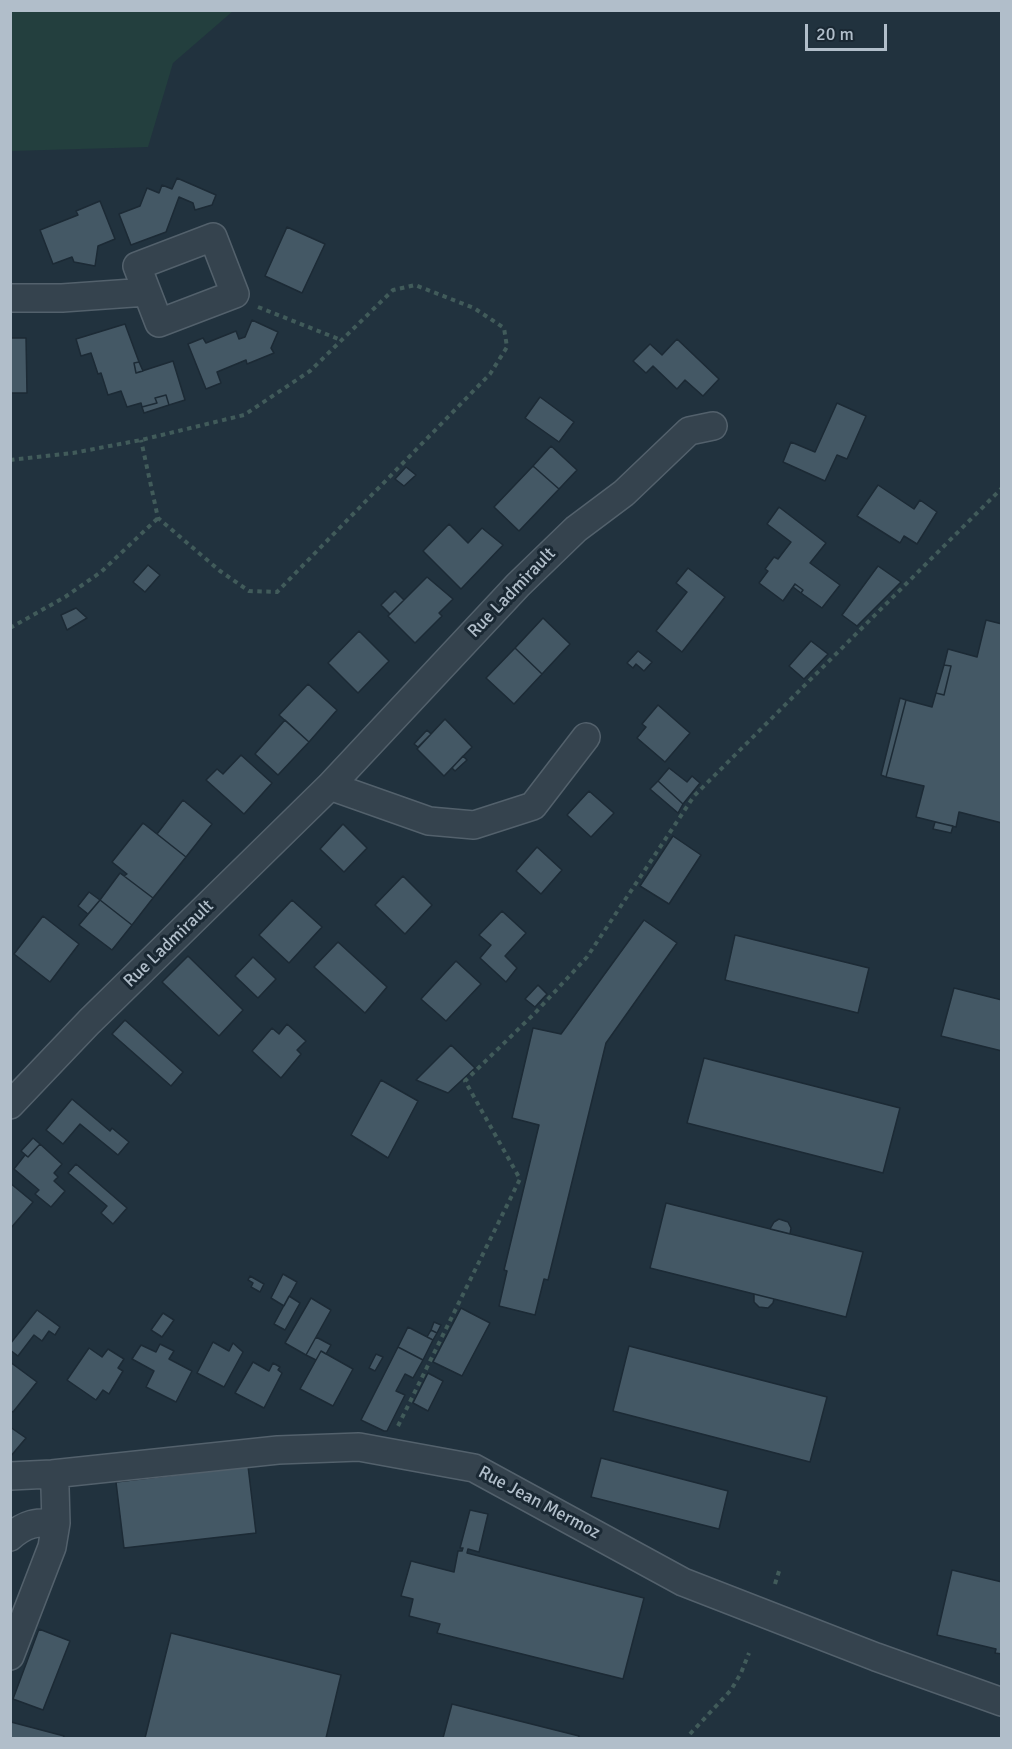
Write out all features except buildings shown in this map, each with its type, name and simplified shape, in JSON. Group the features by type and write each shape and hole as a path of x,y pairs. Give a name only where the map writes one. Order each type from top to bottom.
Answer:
{"street":[{"path":"213,237 235,294 159,323 147,292 137,266 213,237"},
{"path":"10,298 62,298 147,292"},
{"name":"Rue Ladmirault","path":"10,1105 89,1022 330,786 518,585 576,530 624,493 689,431 712,426"},
{"path":"330,786 429,821 474,825 532,806 586,737"},
{"name":"Rue Jean Mermoz","path":"10,1476 52,1474 278,1450 358,1447 474,1468 683,1582 876,1657 1002,1702"},
{"path":"10,1656 51,1547 56,1522 55,1488 52,1474"},
{"path":"10,1537 22,1527 41,1522 56,1522"}],"path":[{"path":"10,460 73,453 141,440 244,415 310,371 393,290 415,285 474,308 504,328 507,347 490,374 277,592 249,591 220,571 158,518 141,440"},
{"path":"235,294 237,299 341,340"},
{"path":"389,1452 395,1434 520,1179 465,1081 535,1013 587,957 694,796 1002,488"},
{"path":"10,628 65,597 101,572 158,518"},
{"path":"774,1584 780,1568"},
{"path":"690,1734 731,1690 749,1653"}],"green space":[{"path":"10,11 233,11 173,63 148,147 11,151"}]}
